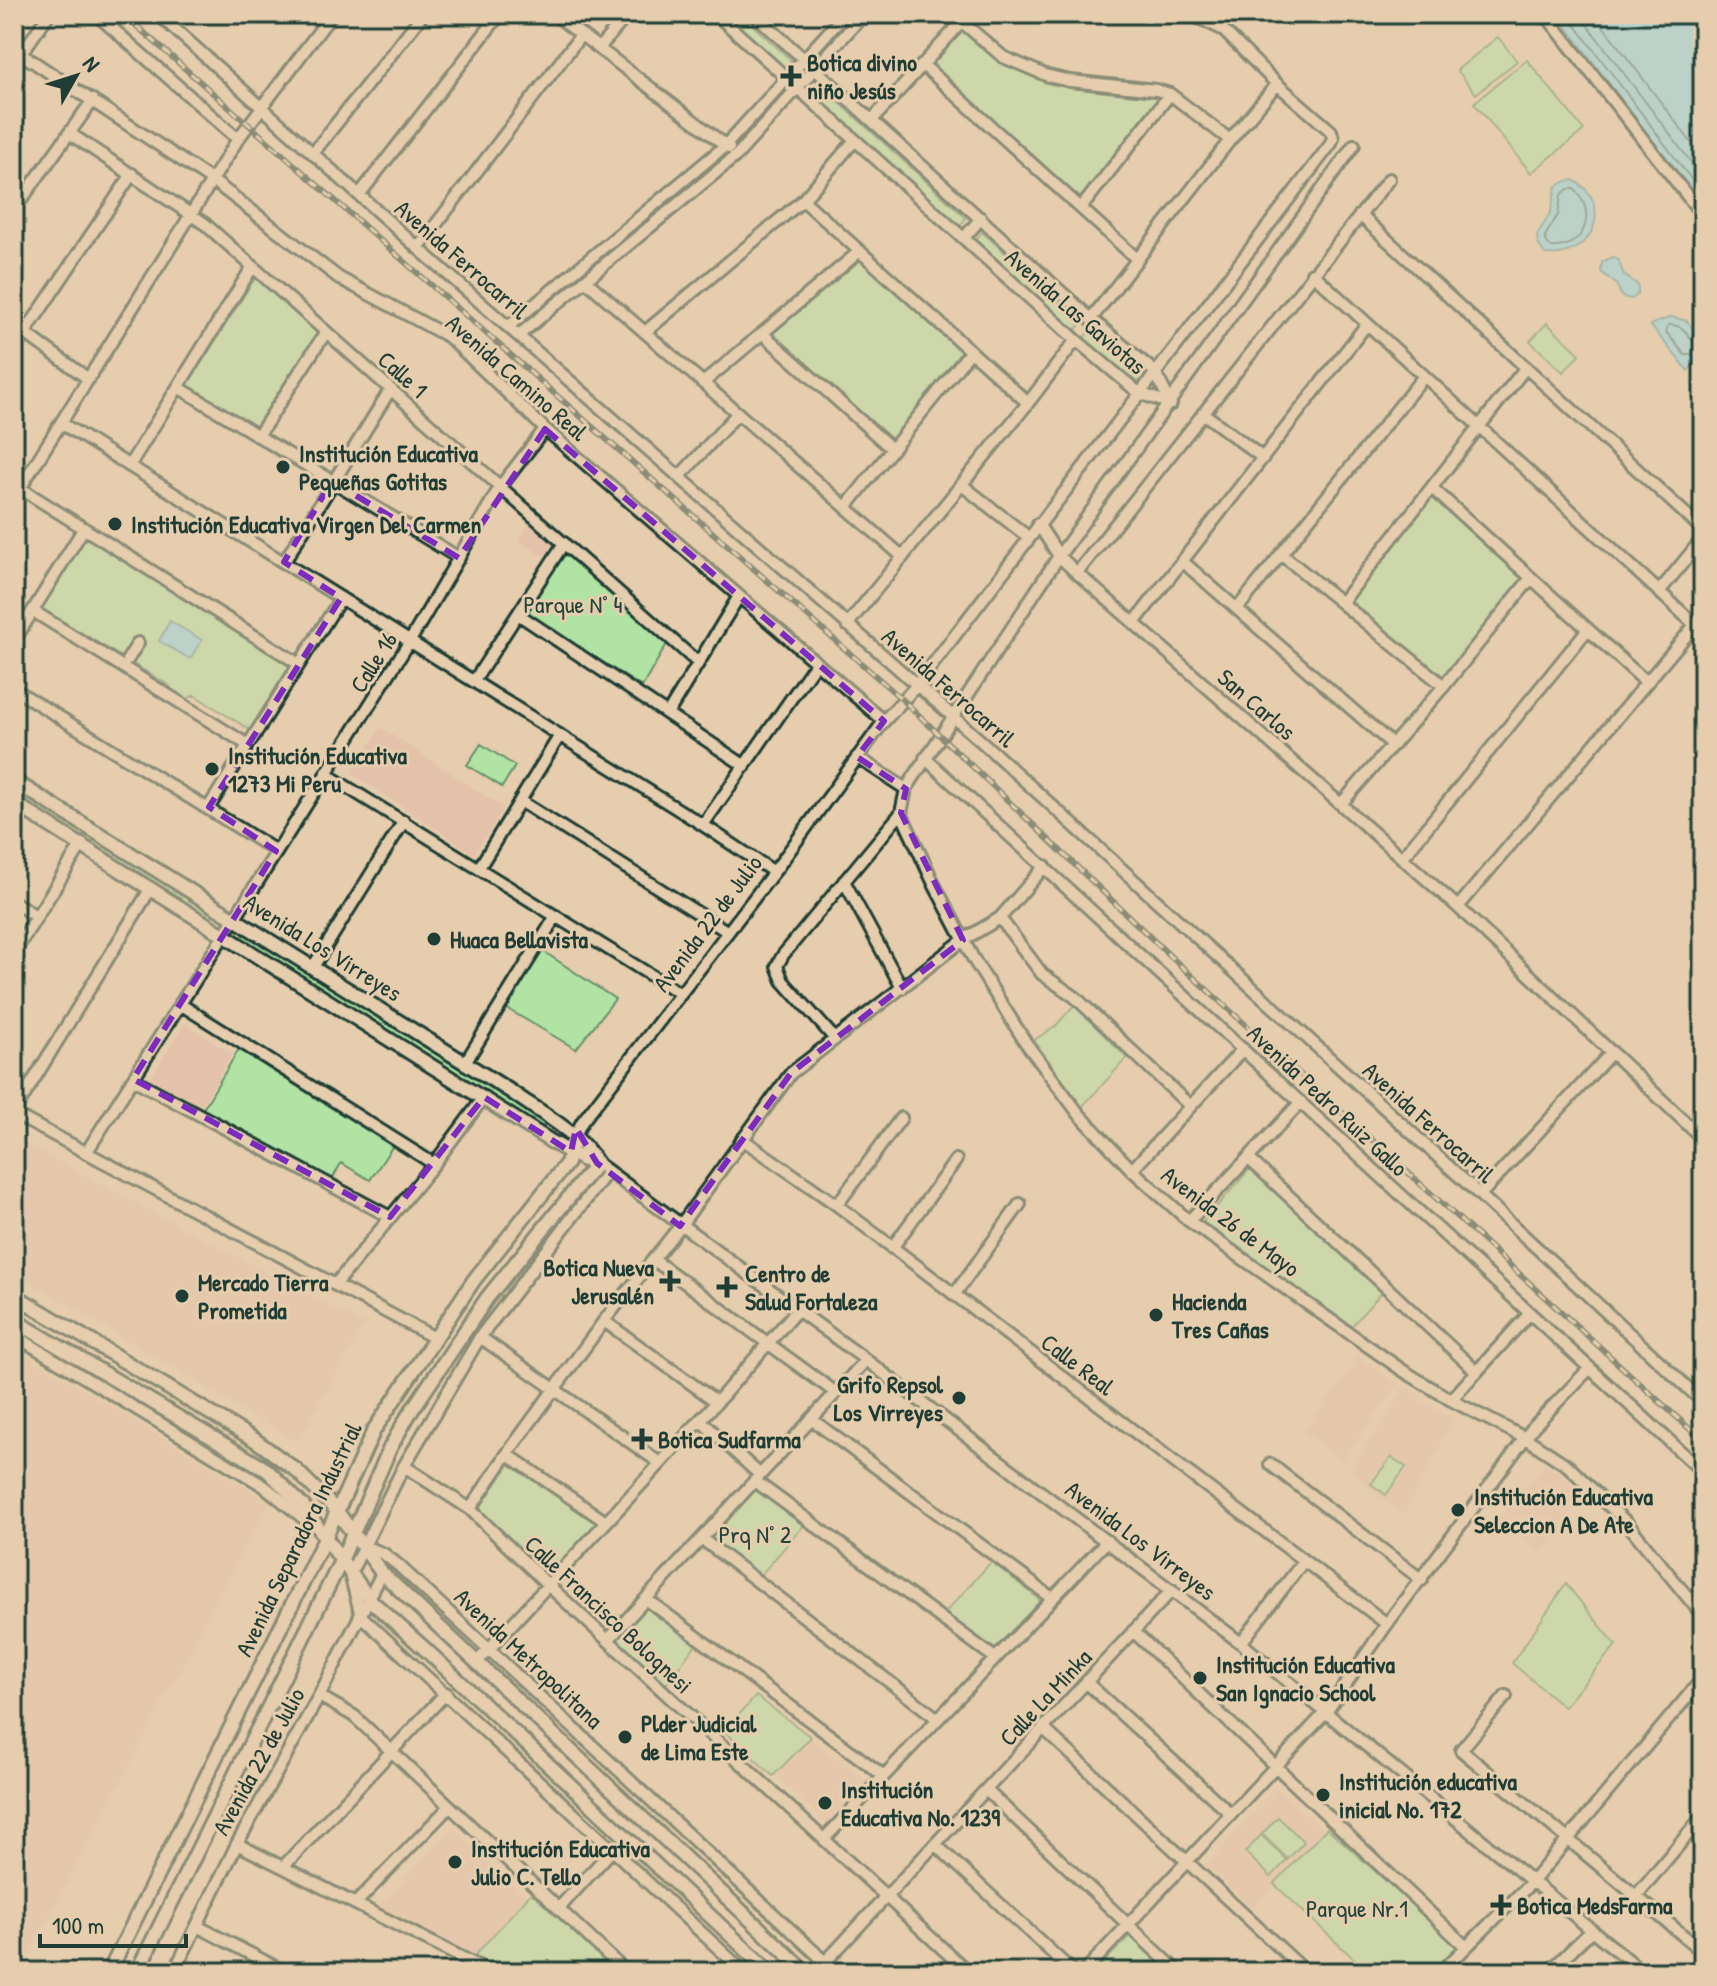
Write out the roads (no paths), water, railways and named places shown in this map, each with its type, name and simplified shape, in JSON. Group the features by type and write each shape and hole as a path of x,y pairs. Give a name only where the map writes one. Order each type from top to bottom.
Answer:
{"main road":[{"name":"Avenida Los Virreyes","path":"14,781 465,1063 574,1137 602,1167"},
{"name":"Avenida Los Virreyes","path":"14,803 571,1152 602,1167"},
{"name":"Avenida 22 de Julio","path":"571,1152 574,1137"},
{"name":"Avenida Separadora Industrial","path":"109,1972 325,1538 374,1430 474,1280 567,1163 571,1152"},
{"name":"Avenida Separadora Industrial","path":"137,1972 341,1561 390,1448 487,1298 602,1167"},
{"name":"Avenida Metropolitana","path":"14,1295 255,1440 296,1470 336,1510 382,1573 806,1972"},
{"path":"14,1320 267,1470 303,1506 370,1600 770,1972"}],"street":[{"path":"16,56 49,14"},
{"path":"96,14 238,139"},
{"name":"Avenida Ferrocarril","path":"158,14 418,248 952,716 1480,1195 1703,1402"},
{"path":"299,664 84,528 17,493 238,139 332,14"},
{"path":"313,153 423,14"},
{"path":"359,195 500,14"},
{"path":"554,14 737,155"},
{"path":"599,48 628,14"},
{"name":"Avenida Las Gaviotas","path":"716,14 1076,340 1139,393 1171,404"},
{"name":"Avenida Las Gaviotas","path":"754,14 1091,319 1155,372 1171,404"},
{"path":"509,326 725,146 845,14"},
{"path":"519,335 737,155 864,14"},
{"path":"1545,14 1703,216"},
{"path":"1091,319 1277,84 1222,29 1193,15"},
{"path":"872,120 965,18 1003,57 1070,81 1170,94 1230,140"},
{"path":"418,248 581,35"},
{"name":"Avenida Camino Real","path":"16,56 93,100 213,181 339,278 449,337 545,429 884,721"},
{"path":"923,65 1137,259"},
{"name":"Avenida 22 de Julio","path":"574,1137 582,1122 774,872 884,721 917,685 1330,145 1333,138 1331,131 1277,84"},
{"path":"1081,208 1170,94"},
{"path":"14,210 93,100"},
{"name":"Calle 1","path":"69,133 191,214 253,266 697,662"},
{"path":"645,332 803,200 855,140"},
{"path":"835,1039 783,981 777,966 783,955 901,813 906,789 925,758 1059,556 1354,145"},
{"path":"14,349 132,174"},
{"path":"1077,573 1389,179"},
{"path":"803,200 1028,403"},
{"path":"1360,215 1703,530"},
{"path":"964,238 981,218"},
{"path":"703,383 860,251"},
{"path":"129,466 253,266"},
{"path":"1312,273 1699,628 1646,682 1458,907"},
{"path":"585,280 903,557"},
{"path":"1134,623 1367,324"},
{"path":"14,325 87,378"},
{"path":"258,436 326,332"},
{"path":"762,333 892,449"},
{"path":"847,625 1076,340"},
{"path":"846,507 971,351"},
{"path":"1342,602 1526,367"},
{"path":"1237,609 1424,376"},
{"path":"178,387 459,558"},
{"path":"284,562 390,390"},
{"path":"680,476 738,413"},
{"path":"1203,413 1263,458"},
{"path":"61,423 774,872"},
{"name":"Calle 16","path":"86,1153 410,641 500,487 545,429"},
{"path":"962,485 1028,537"},
{"path":"1432,488 1646,682"},
{"name":"San Carlos","path":"1038,524 1059,556 1077,573 1458,907 1703,1139"},
{"path":"14,641 84,528"},
{"path":"1659,592 1703,538"},
{"path":"474,681 564,543"},
{"path":"1281,554 1444,686"},
{"path":"1182,561 1393,745"},
{"path":"1341,804 1444,686 1531,578"},
{"path":"668,713 739,596"},
{"path":"209,807 341,598"},
{"path":"33,611 248,745"},
{"path":"518,614 745,766"},
{"path":"1402,858 1588,629"},
{"path":"128,659 138,643"},
{"path":"703,825 816,663"},
{"path":"14,689 276,851"},
{"path":"479,868 560,735"},
{"path":"857,757 906,789"},
{"name":"Avenida Pedro Ruiz Gallo","path":"925,758 1703,1472"},
{"path":"326,774 681,994"},
{"path":"520,801 728,932"},
{"name":"Avenida 26 de Mayo","path":"901,813 963,940 1026,1043 1079,1114 1132,1170 1189,1221 1402,1370 1451,1400 1527,1439 1568,1466 1627,1523 1703,1616"},
{"path":"313,967 404,821"},
{"path":"14,953 82,844"},
{"path":"470,1509 604,1321 680,1226 791,1073 963,940 1000,918 1045,866"},
{"path":"844,881 902,988"},
{"path":"151,888 14,1113 435,1338"},
{"path":"14,902 37,917"},
{"path":"465,1063 556,916"},
{"path":"1000,918 1042,974 1075,997 1190,1106"},
{"path":"180,1004 434,1164"},
{"path":"1132,1170 1243,1049"},
{"path":"1480,1195 1612,1052"},
{"path":"133,1079 390,1217"},
{"path":"335,1285 434,1164 484,1097"},
{"path":"1189,1221 1301,1102"},
{"path":"837,1205 901,1118"},
{"name":"Calle Real","path":"742,1139 837,1205 1387,1624"},
{"path":"1248,1158 1477,1372"},
{"path":"892,1248 956,1160"},
{"path":"602,1167 480,1337 404,1466 350,1574 361,1616 744,1972"},
{"name":"Avenida Los Virreyes","path":"602,1167 866,1360 1241,1643 1643,1972"},
{"path":"954,1295 1020,1204"},
{"path":"654,1260 836,1393"},
{"path":"478,1661 717,1402 797,1310"},
{"path":"1451,1400 1530,1313"},
{"path":"604,1321 717,1402"},
{"path":"14,1335 264,1486 282,1498 325,1538"},
{"path":"480,1337 660,1463"},
{"path":"608,1640 866,1360"},
{"path":"1084,1972 1327,1711 1387,1624 1534,1426 1590,1368"},
{"path":"811,1419 1052,1598"},
{"path":"700,1420 757,1478 995,1658"},
{"path":"507,1454 606,1522"},
{"path":"1270,1464 1422,1580"},
{"name":"Calle Francisco Bolognesi","path":"404,1466 470,1509 548,1585 968,1972"},
{"path":"702,1539 938,1719"},
{"path":"824,1839 1107,1541"},
{"name":"Avenida Metropolitana","path":"364,1546 384,1554 398,1565 836,1972"},
{"path":"1241,1643 1303,1562"},
{"name":"Avenida 22 de Julio","path":"174,1972 237,1844 319,1696 382,1573"},
{"name":"Calle La Minka","path":"816,1972 1172,1590"},
{"path":"646,1599 884,1776"},
{"path":"1133,1631 1466,1947"},
{"path":"1441,1972 1533,1881 1703,1678"},
{"path":"1086,1682 1231,1814"},
{"path":"283,1867 446,1693"},
{"path":"319,1696 354,1716 626,1972"},
{"path":"1506,1696 1461,1750 1703,1952"},
{"path":"1043,1728 1306,1972"},
{"path":"986,1790 1178,1972"},
{"path":"355,1904 450,1806"},
{"path":"1636,1896 1703,1816"},
{"path":"237,1844 490,1972"},
{"path":"935,1844 1073,1972"},
{"path":"559,1908 613,1849"},
{"path":"197,1926 282,1971"},
{"path":"1549,1972 1592,1930"}],"water":[{"path":"1557,14 1703,14 1703,208"},
{"path":"1573,180 1586,190 1594,202 1596,215 1593,228 1576,248 1545,254 1538,244 1537,235 1551,212 1556,187"},
{"path":"1613,257 1618,260 1624,275 1638,285 1638,294 1632,299 1622,297 1616,284 1601,272 1602,262"},
{"path":"1671,317 1687,321 1701,339 1698,359 1688,371 1650,325"},
{"path":"170,621 202,640 190,659 159,641"}],"railway":[{"path":"123,14 904,701 1170,956 1703,1441"}],"place":[{"name":"Botica divino niño Jesús","path":"791,76"},
{"name":"Institución Educativa Pequeñas Gotitas","path":"283,467"},
{"name":"Institución Educativa Virgen Del Carmen","path":"115,524"},
{"name":"Institución Educativa 1273 Mi Peru","path":"212,769"},
{"name":"Huaca Bellavista","path":"434,939"},
{"name":"Botica Nueva Jerusalén","path":"670,1281"},
{"name":"Centro de Salud Fortaleza","path":"727,1287"},
{"name":"Mercado Tierra Prometida","path":"182,1296"},
{"name":"Hacienda Tres Cañas","path":"1156,1315"},
{"name":"Grifo Repsol Los Virreyes","path":"959,1398"},
{"name":"Botica Sudfarma","path":"642,1439"},
{"name":"Institución Educativa Seleccion A De Ate","path":"1458,1510"},
{"name":"Institución Educativa San Ignacio School","path":"1200,1678"},
{"name":"Plder Judicial de Lima Este","path":"625,1737"},
{"name":"Institución educativa inicial No. 172","path":"1323,1795"},
{"name":"Institución Educativa No. 1239","path":"825,1803"},
{"name":"Institución Educativa Julio C. Tello","path":"455,1862"},
{"name":"Botica MedsFarma","path":"1501,1905"}],"park label":[{"name":"Parque N° 4","path":"573,604"},
{"name":"Prq N° 2","path":"755,1534"},
{"name":"Parque Nr.1","path":"1357,1908"}]}
